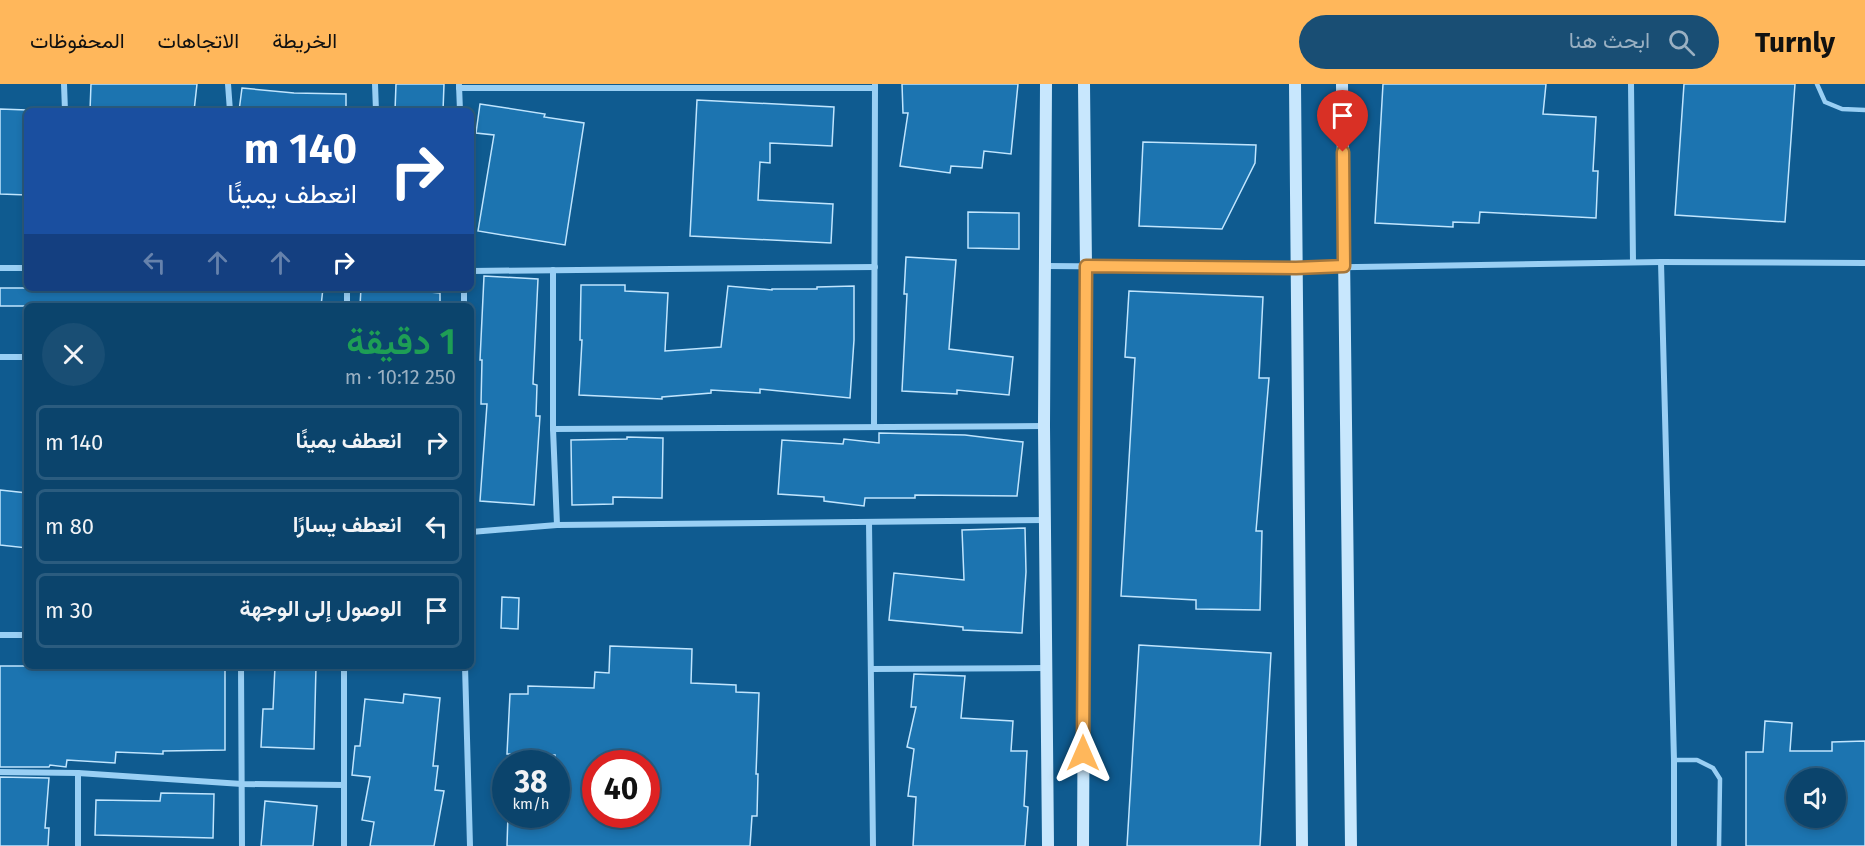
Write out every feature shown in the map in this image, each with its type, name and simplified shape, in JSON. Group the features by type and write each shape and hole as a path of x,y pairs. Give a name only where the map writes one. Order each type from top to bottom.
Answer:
{"street":[{"path":"64,84 65,108"},
{"path":"228,84 230,108"},
{"path":"375,84 376,108"},
{"path":"1046,84 1044,426 1048,846"},
{"path":"1083,846 1086,266 1084,84"},
{"path":"1295,84 1302,846"},
{"path":"1342,84 1351,846"},
{"path":"1631,84 1633,262"},
{"path":"460,108 459,86 875,86 874,427"},
{"path":"1045,266 1296,268 1633,262 1865,262"},
{"path":"1661,262 1674,760 1674,846"},
{"path":"474,271 875,267"},
{"path":"0,268 24,268"},
{"path":"553,270 552,429 557,525"},
{"path":"0,357 24,357"},
{"path":"552,429 1044,426"},
{"path":"474,532 557,525 1045,519"},
{"path":"869,522 873,846"},
{"path":"0,635 24,635"},
{"path":"871,669 1046,668"},
{"path":"241,669 242,846"},
{"path":"344,669 344,846"},
{"path":"465,669 470,846"},
{"path":"0,772 78,773 242,784 344,784"},
{"path":"78,773 78,846"}],"lane":[{"path":"1816,84 1825,102 1842,109 1865,110"},
{"path":"1674,760 1697,760 1713,768 1720,779 1719,846"}],"building":[{"path":"91,84 197,84 194,108 90,108"},
{"path":"396,84 444,84 443,108 395,108"},
{"path":"902,84 1018,84 1011,154 984,151 982,168 951,166 950,173 900,166 908,113 903,113"},
{"path":"1383,84 1546,84 1543,114 1596,117 1593,171 1598,171 1596,218 1480,212 1479,223 1453,222 1453,227 1375,223"},
{"path":"1684,84 1795,84 1785,222 1675,215"},
{"path":"242,88 294,93 346,94 346,108 239,108"},
{"path":"697,100 834,107 832,146 770,143 770,163 760,162 758,200 833,204 831,243 690,236"},
{"path":"480,104 545,114 544,117 584,123 565,245 478,231 494,135 476,133"},
{"path":"0,109 24,110 24,195 0,194"},
{"path":"1143,142 1256,145 1255,163 1222,229 1139,226"},
{"path":"968,212 1019,213 1019,249 968,248"},
{"path":"906,257 956,260 949,349 1013,357 1009,395 957,390 957,394 902,391 907,294 904,294"},
{"path":"484,276 538,279 533,384 537,385 536,416 540,416 534,505 480,501 487,404 481,404 482,360 480,360"},
{"path":"581,285 625,285 625,291 668,293 665,351 721,347 728,286 772,290 854,286 854,340 850,398 760,389 760,393 711,390 711,393 662,397 662,399 579,395 582,340 580,340"},
{"path":"0,288 24,288 24,291 323,291 321,303 24,303 24,306 0,306"},
{"path":"361,291 440,293 440,303 360,303"},
{"path":"1129,291 1263,297 1259,378 1269,378 1256,531 1262,531 1260,610 1196,609 1196,600 1121,596 1135,358 1125,357"},
{"path":"879,433 965,435 1023,442 1017,496 915,495 915,498 865,498 864,506 824,501 824,497 778,494 782,440 843,444 844,439 879,443"},
{"path":"627,437 663,438 662,498 613,497 613,504 572,505 571,440 627,439"},
{"path":"0,490 24,493 24,548 0,545"},
{"path":"1025,528 1026,572 1022,633 963,630 963,627 889,620 894,573 964,580 962,530"},
{"path":"502,597 519,598 518,629 501,628"},
{"path":"1139,645 1271,653 1260,846 1127,846"},
{"path":"610,646 692,649 691,683 736,685 736,692 759,693 757,816 752,816 750,846 507,846 508,828 570,828 570,750 507,750 510,694 528,694 528,686 594,688 595,672 609,673"},
{"path":"0,666 24,666 24,669 225,669 225,750 163,751 163,754 116,752 115,763 67,760 66,767 50,765 49,767 0,767"},
{"path":"275,669 316,669 314,749 261,747 263,709 273,709"},
{"path":"914,674 965,676 961,718 1013,721 1011,751 1027,751 1024,806 1028,807 1025,846 913,846 916,797 908,796 914,749 907,747 916,707 911,707"},
{"path":"404,694 440,698 433,766 438,766 435,790 444,791 434,846 370,846 374,822 362,820 370,777 352,775 355,746 360,746 365,699 403,703"},
{"path":"1765,721 1792,723 1790,751 1832,751 1832,742 1865,741 1865,846 1746,846 1746,752 1763,752"},
{"path":"0,777 49,778 45,828 49,828 48,846 0,846"},
{"path":"161,793 214,794 213,838 95,835 96,800 160,801"},
{"path":"265,801 317,806 313,846 261,846"}],"route":[{"path":"1083,753 1086,266 1296,268 1344,266 1343,152"}]}
